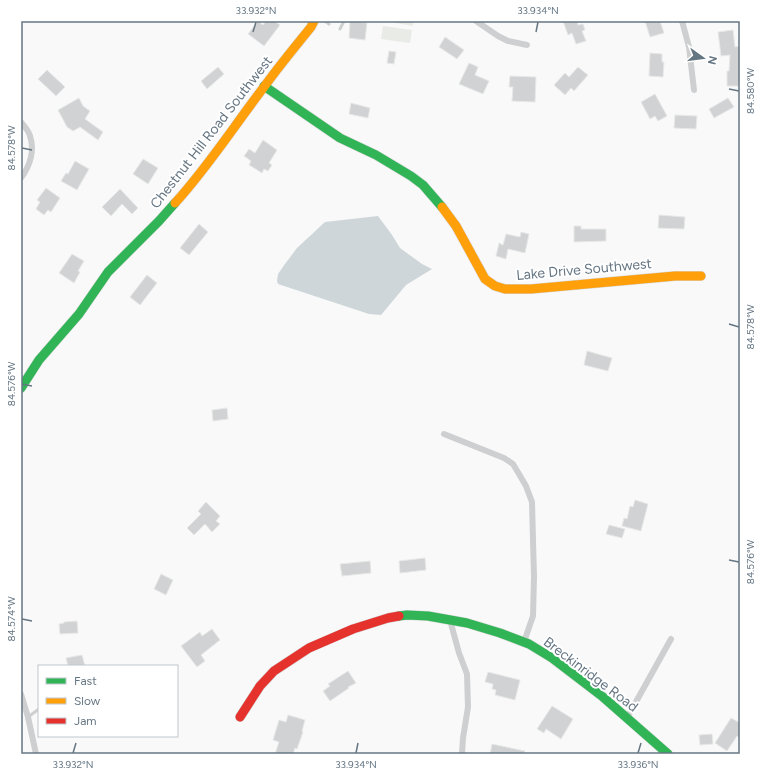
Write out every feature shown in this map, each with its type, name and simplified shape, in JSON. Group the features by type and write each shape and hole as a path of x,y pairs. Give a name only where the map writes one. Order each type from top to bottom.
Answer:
{"street":[{"name":"Chestnut Hill Road Southwest","path":"21,388 39,360 79,314 108,272 159,221 187,190 216,153 264,86 311,27 314,21"},
{"path":"476,21 508,41 527,45"},
{"path":"682,21 689,47 694,90"},
{"name":"Lake Drive Southwest","path":"264,86 340,138 376,155 423,185 442,206 456,226 485,279 495,286 505,289 531,290 602,282 675,276 700,276"},
{"path":"21,122 30,134 32,152 26,172 21,178"},
{"path":"444,434 504,458 513,464 526,486 532,502 534,577 533,616 524,642"},
{"name":"Breckinridge Road","path":"240,718 260,686 274,671 309,648 354,629 388,618 407,615 450,620 480,627 529,644 552,658 602,697 668,754"},
{"path":"450,620 466,674 468,707 462,754"},
{"path":"626,718 671,639"},
{"path":"21,694 28,717 36,754"}],"lane":[{"path":"325,21 329,24"},
{"path":"340,29 344,21"},
{"path":"28,717 38,710"}],"shaded area":[{"path":"384,21 413,21 413,26"},
{"path":"383,26 412,30 410,43 381,39"},
{"path":"378,216 400,248 422,264 432,269 406,285 381,315 369,314 278,284 278,274 297,248 325,222"}],"building":[{"path":"258,21 263,25 266,21 274,21 280,25 264,46 248,34"},
{"path":"350,21 367,23 365,40 349,38"},
{"path":"563,21 577,21 578,25 583,24 585,30 582,31 586,41 576,44 572,33 568,35"},
{"path":"645,21 660,21 664,33 650,37"},
{"path":"733,30 735,47 740,46 740,86 727,86 727,71 729,71 730,55 721,56 718,32"},
{"path":"445,37 464,50 457,59 439,47"},
{"path":"389,51 396,52 394,64 387,63"},
{"path":"650,53 662,54 662,62 664,62 663,77 649,76"},
{"path":"469,63 478,67 475,75 489,81 483,94 459,84"},
{"path":"218,67 224,74 207,89 201,81"},
{"path":"578,67 588,75 574,91 571,88 565,95 554,85 565,73 569,77"},
{"path":"47,70 65,87 56,96 38,79"},
{"path":"510,76 536,77 535,102 512,101 513,87 509,87"},
{"path":"655,94 667,116 658,121 655,116 650,119 641,102"},
{"path":"79,98 83,106 90,111 85,119 103,132 98,140 80,127 73,131 67,127 58,110"},
{"path":"728,98 734,107 714,118 709,109"},
{"path":"351,103 370,108 368,118 349,114"},
{"path":"675,115 697,116 696,129 674,128"},
{"path":"263,140 277,150 269,163 272,165 268,171 264,169 262,173 249,165 251,161 244,156 249,149 255,153"},
{"path":"143,159 158,168 148,184 133,174"},
{"path":"75,161 89,169 77,190 61,181 66,173 68,174"},
{"path":"46,188 60,198 51,212 48,210 44,215 36,209 40,202 37,200"},
{"path":"120,189 138,208 132,214 122,204 111,216 102,207"},
{"path":"659,215 685,217 684,229 658,228"},
{"path":"199,224 208,232 189,255 180,248"},
{"path":"574,226 581,226 581,229 606,229 606,241 574,242"},
{"path":"521,232 529,234 525,253 508,249 506,259 496,256 499,243 503,245 506,234 520,237"},
{"path":"72,254 84,261 78,271 80,272 74,283 59,273"},
{"path":"147,275 157,283 140,305 130,297"},
{"path":"587,351 612,358 608,371 584,365"},
{"path":"227,408 228,419 213,421 212,410"},
{"path":"635,500 648,504 641,531 622,526 624,518 627,519 630,506 633,507"},
{"path":"206,502 220,516 216,521 220,524 212,532 205,524 194,535 187,528 201,514 198,511"},
{"path":"609,525 625,529 622,538 606,534"},
{"path":"425,558 426,570 400,573 399,561"},
{"path":"370,561 371,573 342,576 340,564"},
{"path":"161,574 173,580 166,595 154,589"},
{"path":"77,621 78,633 60,634 59,624"},
{"path":"212,629 220,640 201,655 205,661 197,667 181,646 200,632 202,636"},
{"path":"82,655 85,665 68,665 66,658"},
{"path":"348,671 356,683 348,687 349,688 330,701 323,691 330,686 328,684"},
{"path":"488,672 520,680 515,700 495,695 496,690 492,689 493,684 485,682"},
{"path":"552,706 573,719 561,739 546,729 544,733 537,729"},
{"path":"288,715 305,720 303,732 297,749 295,748 293,754 275,754 279,742 273,740 279,720 286,722"},
{"path":"731,718 740,723 740,738 737,736 727,751 715,743"},
{"path":"712,734 713,744 700,745 699,735"},
{"path":"492,744 525,751 524,754 490,754"}],"traffic: fast":[{"path":"264,86 340,138 376,155 411,176 423,185 442,207"},
{"path":"21,388 39,360 79,314 108,272 175,203"},
{"path":"399,616 428,616 467,623 529,644 552,658 603,697 668,754"}],"traffic: slow":[{"path":"175,203 210,161 314,21"},
{"path":"442,207 456,226 485,279 495,286 505,289 531,289 675,276 701,276"}],"traffic: jam":[{"path":"240,717 260,686 274,671 309,648 353,629 399,616"}]}
